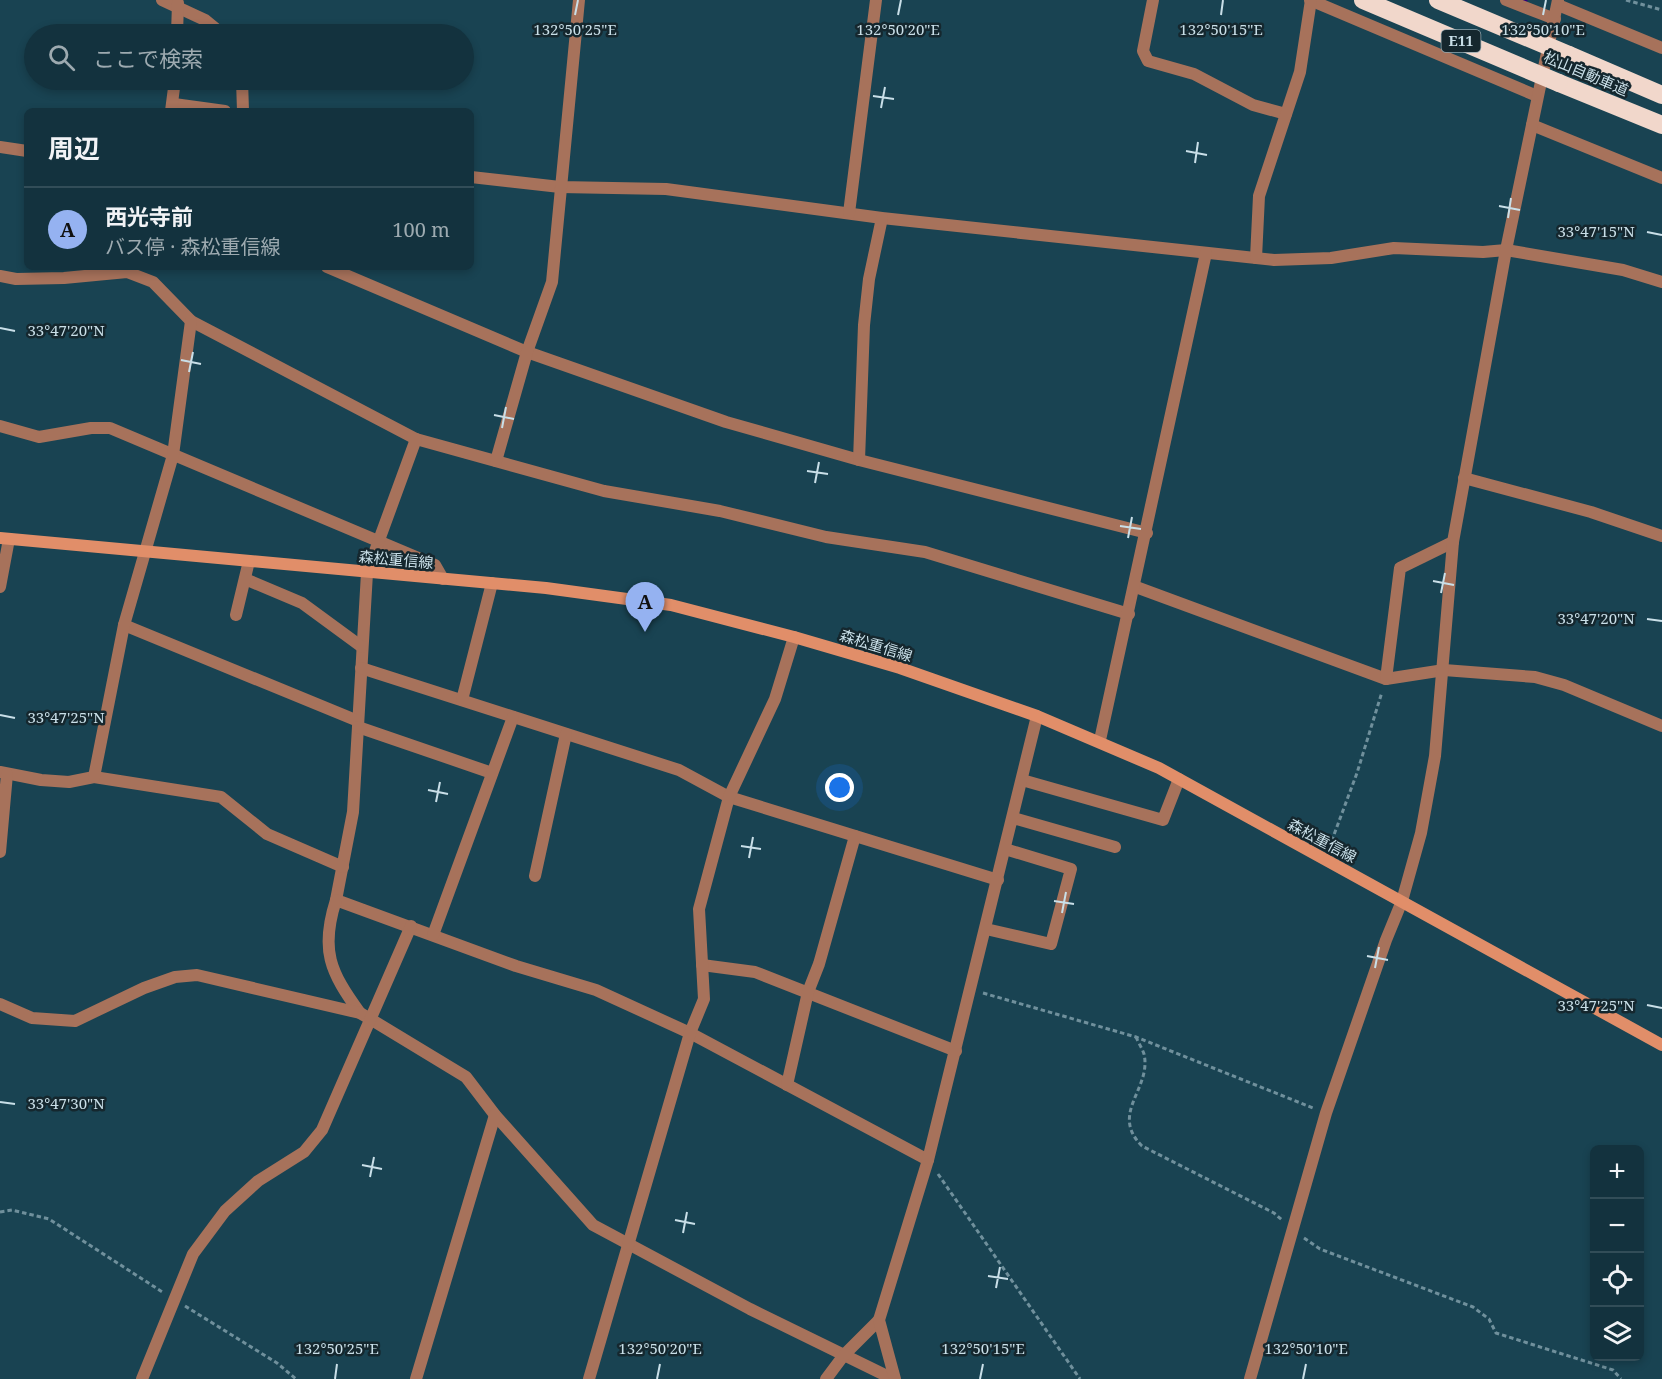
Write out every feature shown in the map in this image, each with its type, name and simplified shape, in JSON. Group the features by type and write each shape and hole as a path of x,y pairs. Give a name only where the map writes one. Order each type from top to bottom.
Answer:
{"highway":[{"name":"松山自動車道","path":"1363,0 1662,125"},
{"name":"松山自動車道","path":"1438,0 1662,95"}],"main road":[{"name":"森松重信線","path":"4,538 443,579 672,605 900,668 1100,740 1179,779 1662,1045"}],"street":[{"path":"162,0 178,4 210,24"},
{"path":"496,461 528,352 552,282 579,0"},
{"path":"849,213 876,0"},
{"path":"1153,0 1143,51 1148,61 1194,74 1253,105 1286,114"},
{"path":"1256,258 1259,196 1300,72 1311,0 1537,96"},
{"path":"1506,0 1555,19"},
{"path":"1251,1379 1326,1113 1386,940 1402,901 1421,833 1435,756 1453,542 1506,250 1558,2 1662,48"},
{"path":"177,24 178,4"},
{"path":"172,108 174,90"},
{"path":"242,90 243,108"},
{"path":"1532,124 1662,178"},
{"path":"0,147 24,151"},
{"path":"474,177 560,187 666,189 882,218 1256,258 1307,260 1394,248 1483,252 1506,250 1623,270 1662,282"},
{"path":"859,460 864,325 882,218"},
{"path":"1100,740 1136,587 1206,253"},
{"path":"0,276 16,279 64,278 121,270"},
{"path":"130,270 153,282 191,321 416,439 604,490 720,511 826,537 925,552 1129,614"},
{"path":"334,270 528,352 726,423 859,460 1147,533"},
{"path":"94,777 124,625 174,455 191,321"},
{"path":"0,426 39,437 91,428 110,428 435,565 443,579"},
{"path":"360,1013 340,985 328,955 327,939 344,867 353,812 367,573 416,439"},
{"path":"1464,478 1591,512 1662,536"},
{"path":"0,587 4,538"},
{"path":"1386,679 1400,568 1453,542"},
{"path":"236,615 249,561"},
{"path":"245,579 302,603 362,647"},
{"path":"462,700 492,584"},
{"path":"1136,587 1386,679 1444,670 1535,677 1564,685 1662,726"},
{"path":"124,625 358,724 492,773"},
{"path":"589,1379 690,1033 704,999 699,909 729,797 775,699 794,637"},
{"path":"361,668 680,770 729,797 998,880"},
{"path":"826,1379 844,1355 879,1320 928,1160 1037,716"},
{"path":"433,935 513,717"},
{"path":"535,876 566,734"},
{"path":"0,852 3,773 69,782 94,777 221,797 267,834 344,867"},
{"path":"1022,780 1163,820 1179,779"},
{"path":"1013,818 1115,847"},
{"path":"787,1085 808,992 819,964 855,836"},
{"path":"986,929 1051,944 1071,869 1005,849"},
{"path":"336,900 516,966 596,990 690,1033 928,1160"},
{"path":"142,1379 193,1254 225,1211 258,1181 304,1152 322,1130 372,1020 411,926"},
{"path":"702,965 755,972 956,1051"},
{"path":"0,1004 32,1018 75,1021 144,988 175,977 197,975 360,1013 466,1077 495,1114 593,1225 750,1309 894,1379"},
{"path":"416,1379 495,1114"},
{"path":"879,1320 894,1379"}],"path":[{"path":"1626,0 1662,10"},
{"path":"1324,860 1357,773 1386,679"},
{"path":"971,990 1136,1037 1326,1113"},
{"path":"1136,1037 1144,1054 1144,1066 1128,1123 1131,1135 1142,1146 1274,1213 1320,1250 1482,1312 1496,1333 1613,1370 1621,1379"},
{"path":"928,1160 1080,1379"},
{"path":"0,1212 12,1210 49,1219 277,1363 296,1379"}],"place":[{"name":"西光寺前","path":"645,632"}]}
